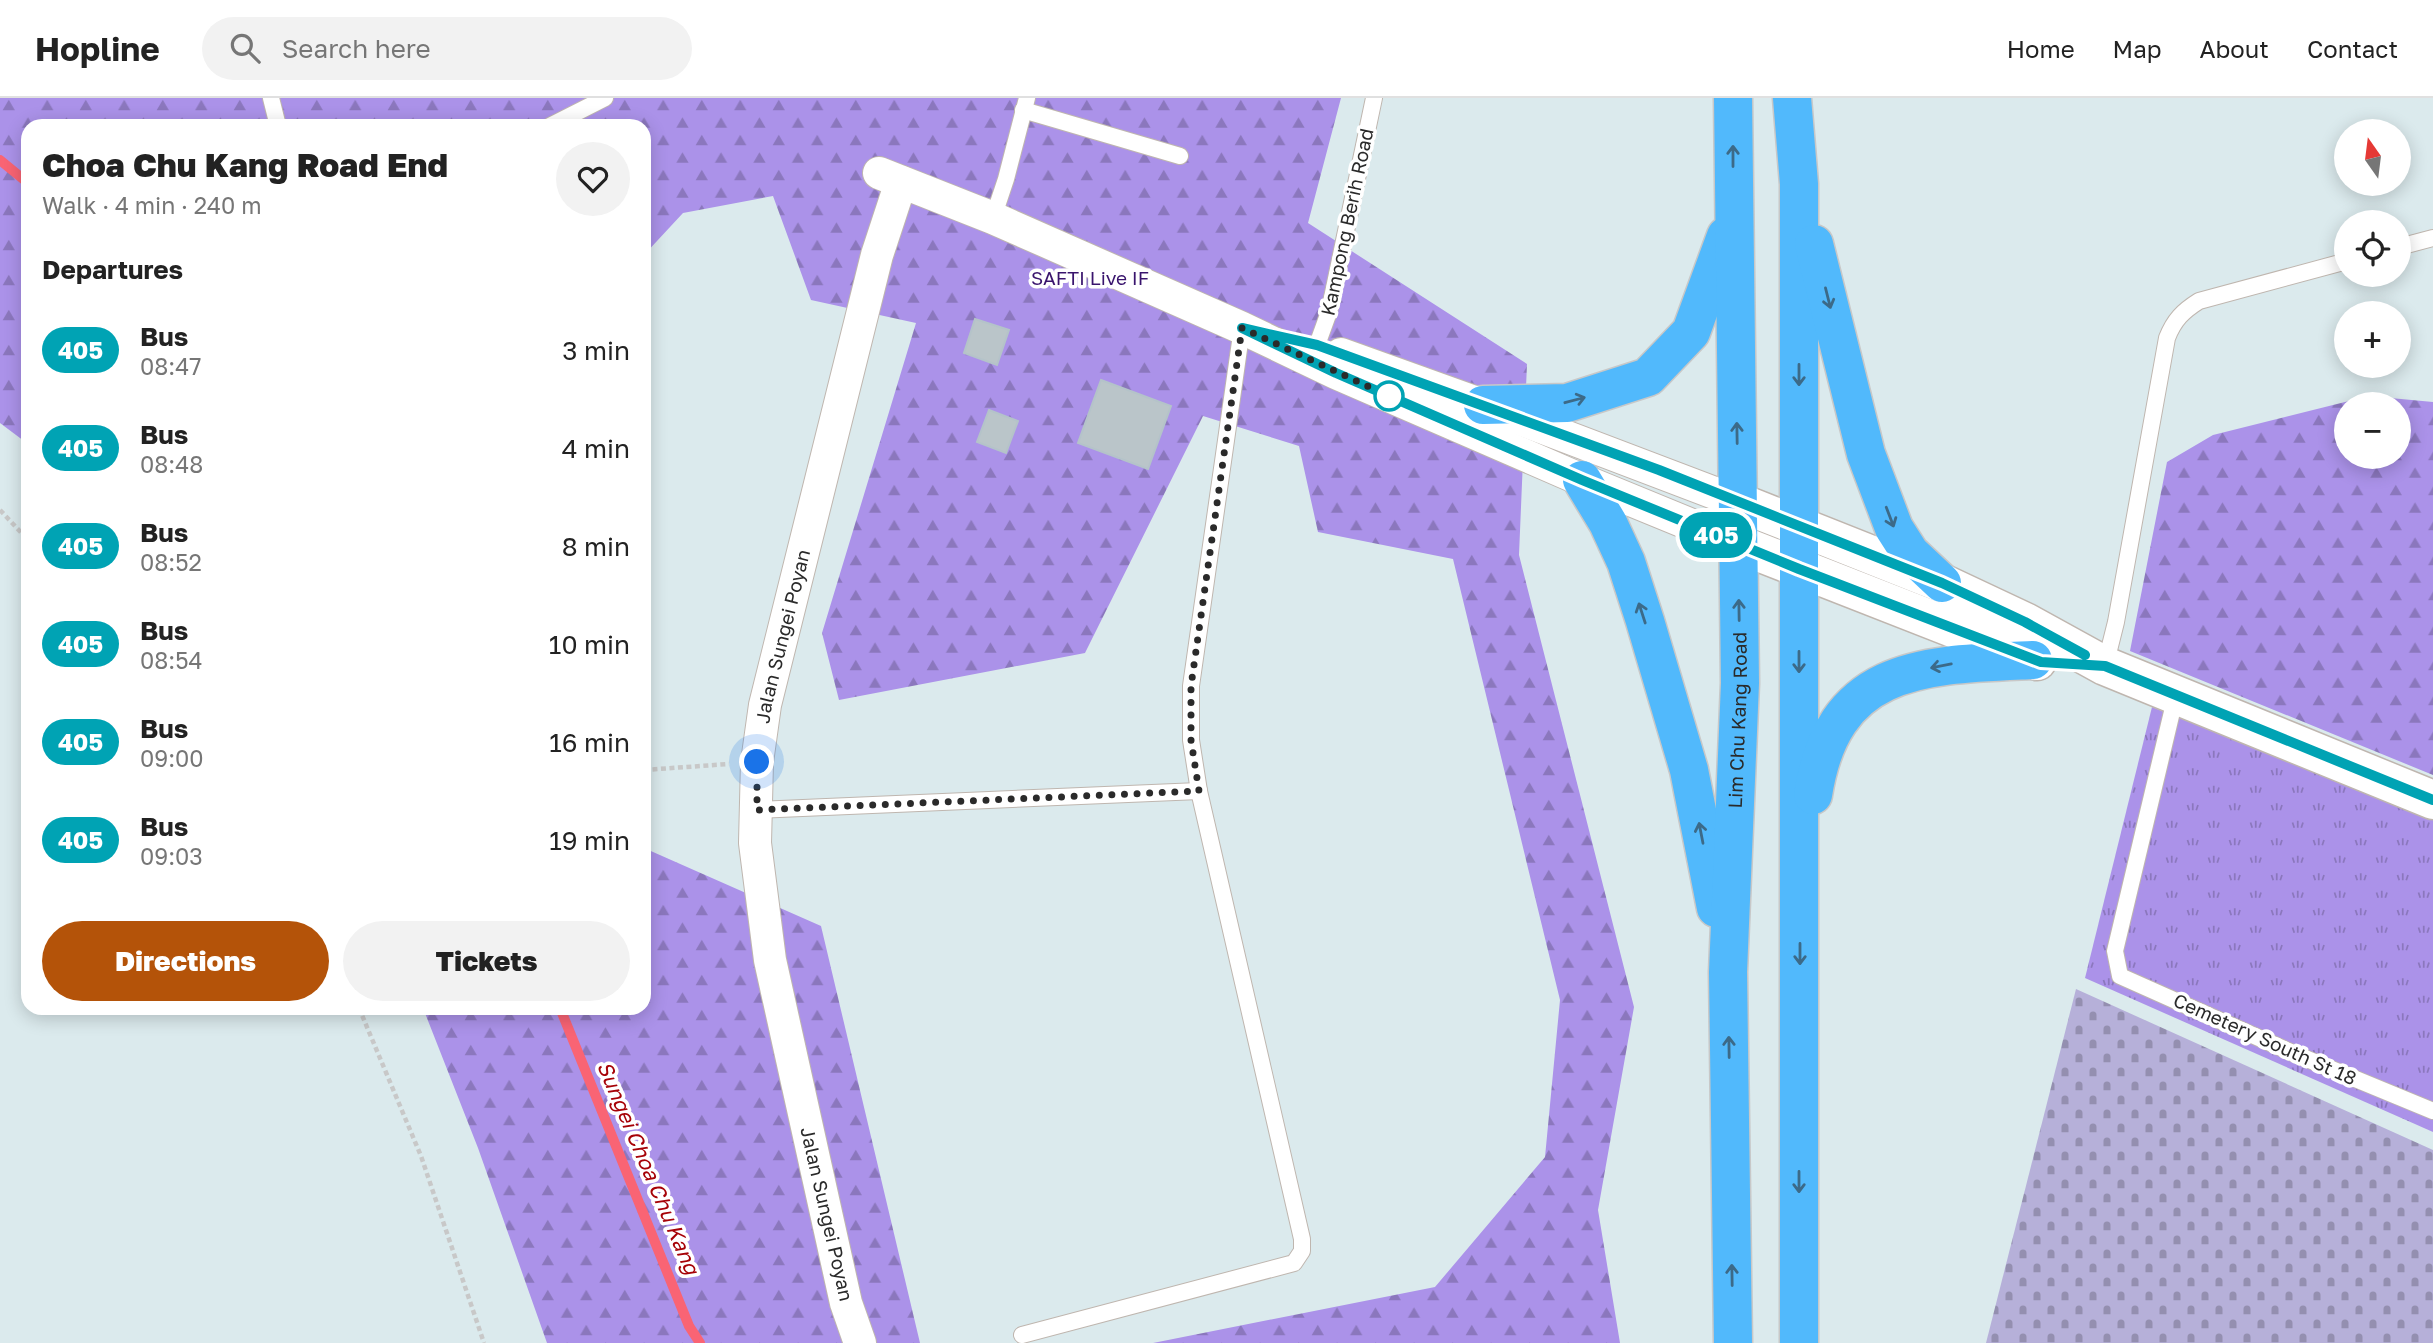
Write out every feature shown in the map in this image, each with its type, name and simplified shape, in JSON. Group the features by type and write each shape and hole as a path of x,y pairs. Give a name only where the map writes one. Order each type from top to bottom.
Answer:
{"main road":[{"name":"Lim Chu Kang Road","path":"1733,98 1740,683 1728,972 1733,1343"},
{"path":"1792,98 1800,184 1799,1343"},
{"path":"1800,184 1866,454 1894,528 1910,553 1942,583"},
{"path":"1483,405 1567,403 1648,377 1691,331 1734,213"},
{"path":"1582,480 1608,523 1626,562 1682,745 1728,972"},
{"path":"1800,886 1818,766 1842,715 1871,689 1905,674 1948,664 2033,660"}],"street":[{"name":"Jalan Sungei Poyan","path":"860,1343 846,1303 771,960 755,843 757,762 765,705 877,255 890,177 993,218"},
{"path":"993,218 1242,328 1336,373 1582,480 1799,569 2033,660 2105,666"},
{"path":"1242,328 1317,345 1800,526 1942,583 2025,622 2105,666 2433,800"}],"lane":[{"path":"271,98 276,119"},
{"path":"564,119 605,98"},
{"name":"Kampong Berih Road","path":"1317,345 1329,312 1374,98"},
{"path":"993,218 1025,104 1180,156"},
{"path":"2411,244 2433,238"},
{"path":"2105,666 2116,622 2167,338 2174,323 2184,310 2199,301 2334,265"},
{"path":"1022,1335 1294,1263 1302,1251 1302,1239 1199,791 1191,740 1191,686 1242,328"},
{"name":"Cemetery South St 18","path":"2176,695 2115,951 2120,976 2295,1055 2433,1111"},
{"path":"757,810 1199,791"}],"path":[{"path":"0,510 21,532"},
{"path":"651,770 757,762"},
{"path":"362,1015 421,1156 484,1343"}],"green space":[{"name":"SAFTI Live IF","path":"0,98 1341,98 1308,223 1527,364 1519,555 1634,1007 1598,1210 1620,1343 1153,1343 1435,1287 1545,1157 1560,1000 1453,559 1318,532 1299,446 1203,416 1085,653 839,700 822,633 916,323 811,300 773,196 683,213 651,247 651,119 21,119 21,439 0,423"},
{"path":"2411,400 2433,402 2433,775 2130,651 2167,462 2213,435 2334,405 2334,469 2411,469"},
{"path":"2152,707 2433,818 2433,1132 2085,978"},
{"path":"651,851 821,926 920,1343 547,1343 478,1148 426,1015 651,1015"},
{"path":"2076,989 2433,1150 2433,1343 1986,1343"}],"building":[{"path":"975,319 1009,330 997,365 964,353"},
{"path":"1101,380 1171,406 1148,469 1078,443"},
{"path":"989,410 1018,421 1006,453 977,442"}],"waterway":[{"name":"Sungei Choa Chu Kang","path":"0,160 21,177"},
{"name":"Sungei Choa Chu Kang","path":"563,1015 689,1326 700,1343"}],"bus line":[{"name":"405","path":"2085,655 2025,622 1942,583 1659,470 1317,345 1242,328 1336,373 1582,480 1799,569 2041,662 2105,666 2433,800"}],"route":[{"path":"757,762 757,810 1199,791 1191,740 1191,686 1242,328 1389,396"}]}
